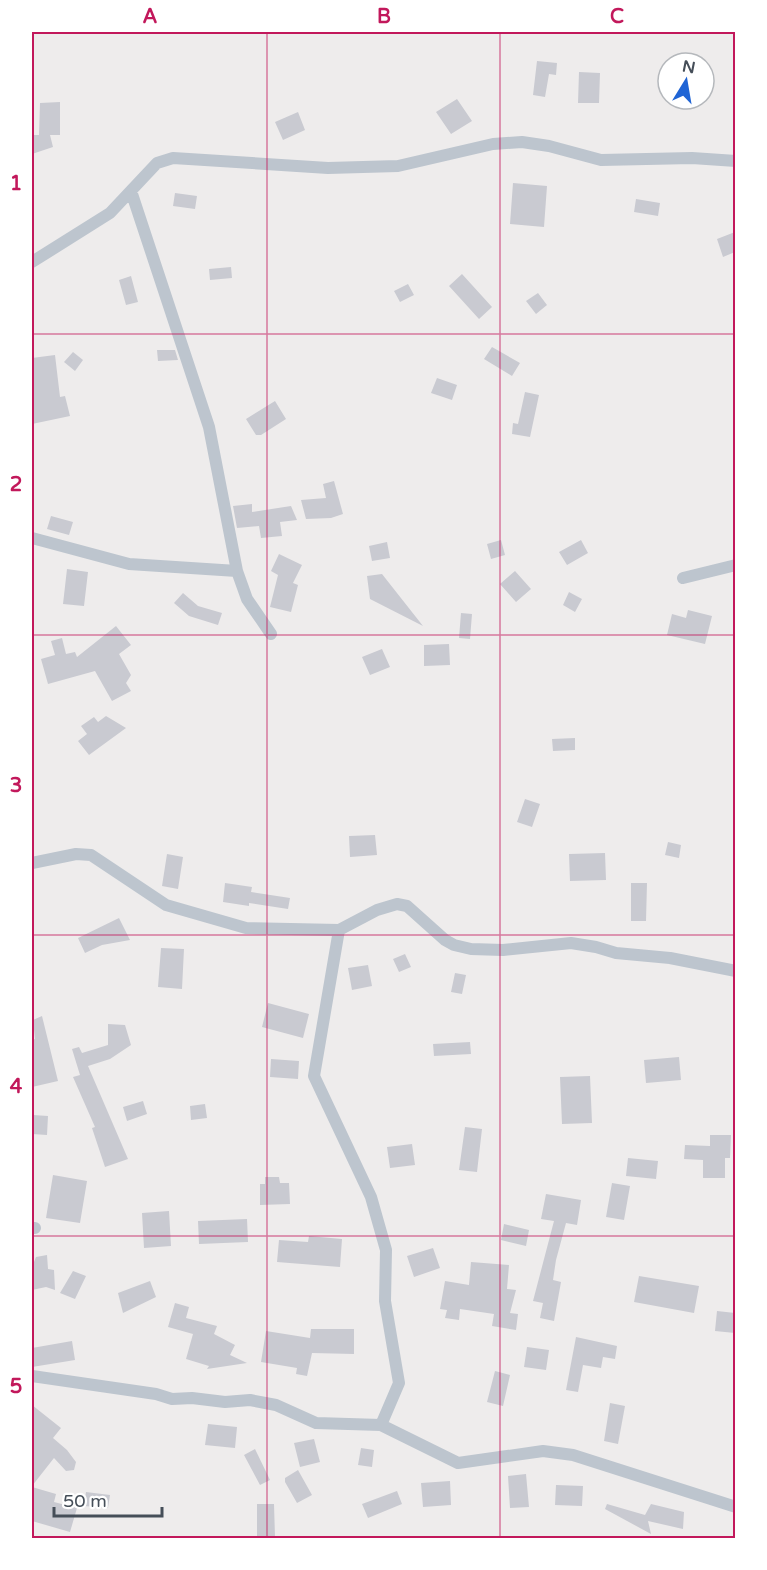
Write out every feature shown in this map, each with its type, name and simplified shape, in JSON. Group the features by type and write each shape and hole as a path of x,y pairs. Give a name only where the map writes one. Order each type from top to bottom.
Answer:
{"street":[{"path":"32,262 101,220 157,163 173,158 328,168 398,166 493,144 522,142 549,146 601,160 692,158 735,161"},
{"path":"131,190 209,427 237,571 247,598 271,634"},
{"path":"32,538 129,564 237,571"},
{"path":"682,578 735,565"},
{"path":"32,863 76,854 91,855 166,905 246,928 339,930 377,910 397,904 407,906 454,945 471,949 503,950 571,943 616,953 680,960 735,971"},
{"path":"339,930 314,1076 371,1197 386,1250 385,1301 399,1383 381,1425"},
{"path":"32,1376 156,1394 172,1399 192,1398 225,1402 250,1400 276,1405 316,1424 381,1425 458,1463 543,1451 573,1455 735,1507"}],"building":[{"path":"537,61 557,63 556,75 549,74 545,97 533,95"},
{"path":"579,72 600,73 599,103 578,103"},
{"path":"457,99 472,121 451,134 436,112"},
{"path":"60,102 60,135 50,135 53,147 32,154 32,135 39,135 40,103"},
{"path":"298,112 305,130 283,140 275,122"},
{"path":"513,183 547,186 544,227 510,224"},
{"path":"175,193 197,196 195,209 173,206"},
{"path":"636,199 660,203 658,216 634,212"},
{"path":"735,232 735,252 723,257 717,239"},
{"path":"231,267 232,278 210,280 209,269"},
{"path":"462,274 492,307 479,319 449,286"},
{"path":"131,276 138,302 126,305 119,280"},
{"path":"408,284 414,295 400,302 394,291"},
{"path":"538,293 547,305 536,314 526,301"},
{"path":"492,347 520,363 512,376 484,359"},
{"path":"157,350 175,350 178,360 158,361"},
{"path":"73,352 83,360 75,371 64,362"},
{"path":"55,355 60,397 65,396 70,416 32,424 32,358"},
{"path":"437,378 457,385 452,400 431,393"},
{"path":"525,392 539,395 530,437 512,434 513,423 518,424"},
{"path":"275,401 286,419 261,435 256,435 246,419"},
{"path":"334,481 343,514 331,518 306,519 301,500 326,498 323,484"},
{"path":"252,504 252,512 291,506 297,520 280,522 282,536 261,538 259,526 237,528 233,506"},
{"path":"51,516 73,522 69,535 47,529"},
{"path":"501,540 505,555 491,559 487,544"},
{"path":"581,540 588,553 567,565 559,552"},
{"path":"387,542 390,558 372,561 369,546"},
{"path":"279,554 302,565 293,583 298,585 291,612 270,607 278,575 271,571"},
{"path":"67,569 88,572 84,606 63,604"},
{"path":"515,571 531,589 516,602 500,584"},
{"path":"382,574 423,626 370,599 367,576"},
{"path":"569,592 582,599 575,612 563,605"},
{"path":"183,593 198,606 222,613 218,625 189,616 174,603"},
{"path":"688,610 712,616 705,644 667,635 672,614 686,618"},
{"path":"461,613 472,614 470,639 459,638"},
{"path":"116,626 131,645 119,654 131,675 126,683 131,691 112,701 95,671 48,684 41,659 55,655 51,641 62,638 66,654 75,652 77,657"},
{"path":"449,644 450,665 424,666 424,645"},
{"path":"382,649 390,667 370,675 362,657"},
{"path":"106,716 126,728 89,755 78,741 87,734 81,726 94,717 98,722"},
{"path":"575,738 575,750 553,751 552,739"},
{"path":"525,799 540,804 532,827 517,822"},
{"path":"375,835 377,855 350,857 349,836"},
{"path":"668,842 681,845 679,858 665,855"},
{"path":"605,853 606,880 570,881 569,854"},
{"path":"167,854 183,857 178,889 162,886"},
{"path":"225,883 252,887 251,892 290,898 288,909 223,902"},
{"path":"631,883 647,883 646,921 631,921"},
{"path":"119,918 130,940 102,945 85,953 78,938"},
{"path":"161,948 184,949 182,989 158,987"},
{"path":"405,954 411,967 399,972 393,959"},
{"path":"368,965 372,986 352,990 348,968"},
{"path":"455,973 466,975 462,994 451,992"},
{"path":"268,1003 309,1014 303,1038 262,1027"},
{"path":"42,1016 58,1081 32,1087 32,1040 35,1039 33,1020"},
{"path":"108,1024 125,1025 131,1045 110,1059 88,1066 128,1159 105,1167 92,1128 95,1127 73,1077 80,1075 72,1049 79,1047 82,1053 108,1045"},
{"path":"470,1042 471,1054 434,1056 433,1044"},
{"path":"679,1057 681,1080 646,1083 644,1060"},
{"path":"271,1059 299,1061 298,1079 270,1077"},
{"path":"590,1076 592,1123 562,1124 560,1077"},
{"path":"143,1101 147,1114 127,1121 123,1107"},
{"path":"205,1104 207,1118 191,1120 190,1106"},
{"path":"33,1115 48,1116 47,1135 32,1134"},
{"path":"465,1127 482,1129 477,1172 459,1170"},
{"path":"710,1135 731,1135 730,1158 725,1158 725,1178 703,1178 703,1160 684,1159 685,1145 710,1146"},
{"path":"412,1144 415,1165 390,1168 387,1147"},
{"path":"628,1158 658,1161 656,1179 626,1176"},
{"path":"53,1175 87,1181 80,1223 46,1218"},
{"path":"265,1177 279,1177 280,1183 289,1183 290,1204 260,1205 260,1184 265,1184"},
{"path":"612,1183 630,1186 624,1220 606,1217"},
{"path":"546,1194 581,1200 577,1225 566,1223 556,1260 553,1280 561,1282 554,1321 540,1318 543,1303 533,1301 554,1221 541,1219"},
{"path":"169,1211 171,1246 144,1248 142,1213"},
{"path":"247,1219 248,1242 199,1244 198,1221"},
{"path":"504,1224 529,1230 526,1246 501,1240"},
{"path":"309,1236 342,1239 340,1267 277,1262 279,1240 308,1242"},
{"path":"433,1248 440,1268 414,1277 407,1256"},
{"path":"47,1255 48,1269 54,1270 55,1290 46,1287 32,1290 32,1267 36,1257"},
{"path":"471,1262 509,1265 507,1289 516,1290 510,1313 518,1314 516,1330 492,1326 494,1314 460,1309 459,1320 445,1318 447,1310 440,1309 445,1281 469,1285"},
{"path":"73,1271 86,1276 75,1299 60,1293"},
{"path":"639,1276 699,1286 694,1313 634,1302"},
{"path":"150,1281 156,1297 123,1313 118,1293"},
{"path":"175,1303 189,1307 186,1318 217,1326 214,1334 235,1345 230,1355 247,1363 207,1369 209,1366 186,1359 193,1334 168,1327"},
{"path":"717,1311 735,1313 735,1333 715,1331"},
{"path":"311,1329 354,1329 354,1354 312,1353 307,1376 296,1374 297,1368 261,1362 266,1331 310,1338"},
{"path":"576,1337 617,1346 615,1359 603,1357 601,1368 583,1365 578,1392 566,1390"},
{"path":"72,1341 75,1360 32,1367 32,1348"},
{"path":"527,1347 549,1350 546,1370 524,1367"},
{"path":"495,1371 510,1375 503,1406 487,1402"},
{"path":"610,1403 625,1406 618,1444 604,1441"},
{"path":"32,1405 61,1428 53,1438 67,1450 76,1462 74,1470 66,1471 54,1458 32,1486"},
{"path":"208,1424 237,1427 235,1448 205,1445"},
{"path":"314,1439 320,1462 300,1467 294,1443"},
{"path":"361,1448 374,1450 372,1467 358,1465"},
{"path":"255,1449 270,1480 260,1485 244,1455"},
{"path":"298,1470 312,1495 297,1503 285,1478"},
{"path":"526,1474 529,1507 510,1508 508,1476"},
{"path":"450,1481 451,1505 423,1507 421,1483"},
{"path":"556,1485 583,1486 582,1506 555,1505"},
{"path":"32,1487 56,1494 54,1502 77,1508 70,1532 32,1521"},
{"path":"397,1491 402,1504 368,1518 362,1504"},
{"path":"86,1492 110,1495 108,1508 84,1506"},
{"path":"257,1504 274,1504 275,1537 257,1538"},
{"path":"607,1504 645,1515 651,1504 684,1512 683,1529 648,1521 651,1534 605,1509"}]}
